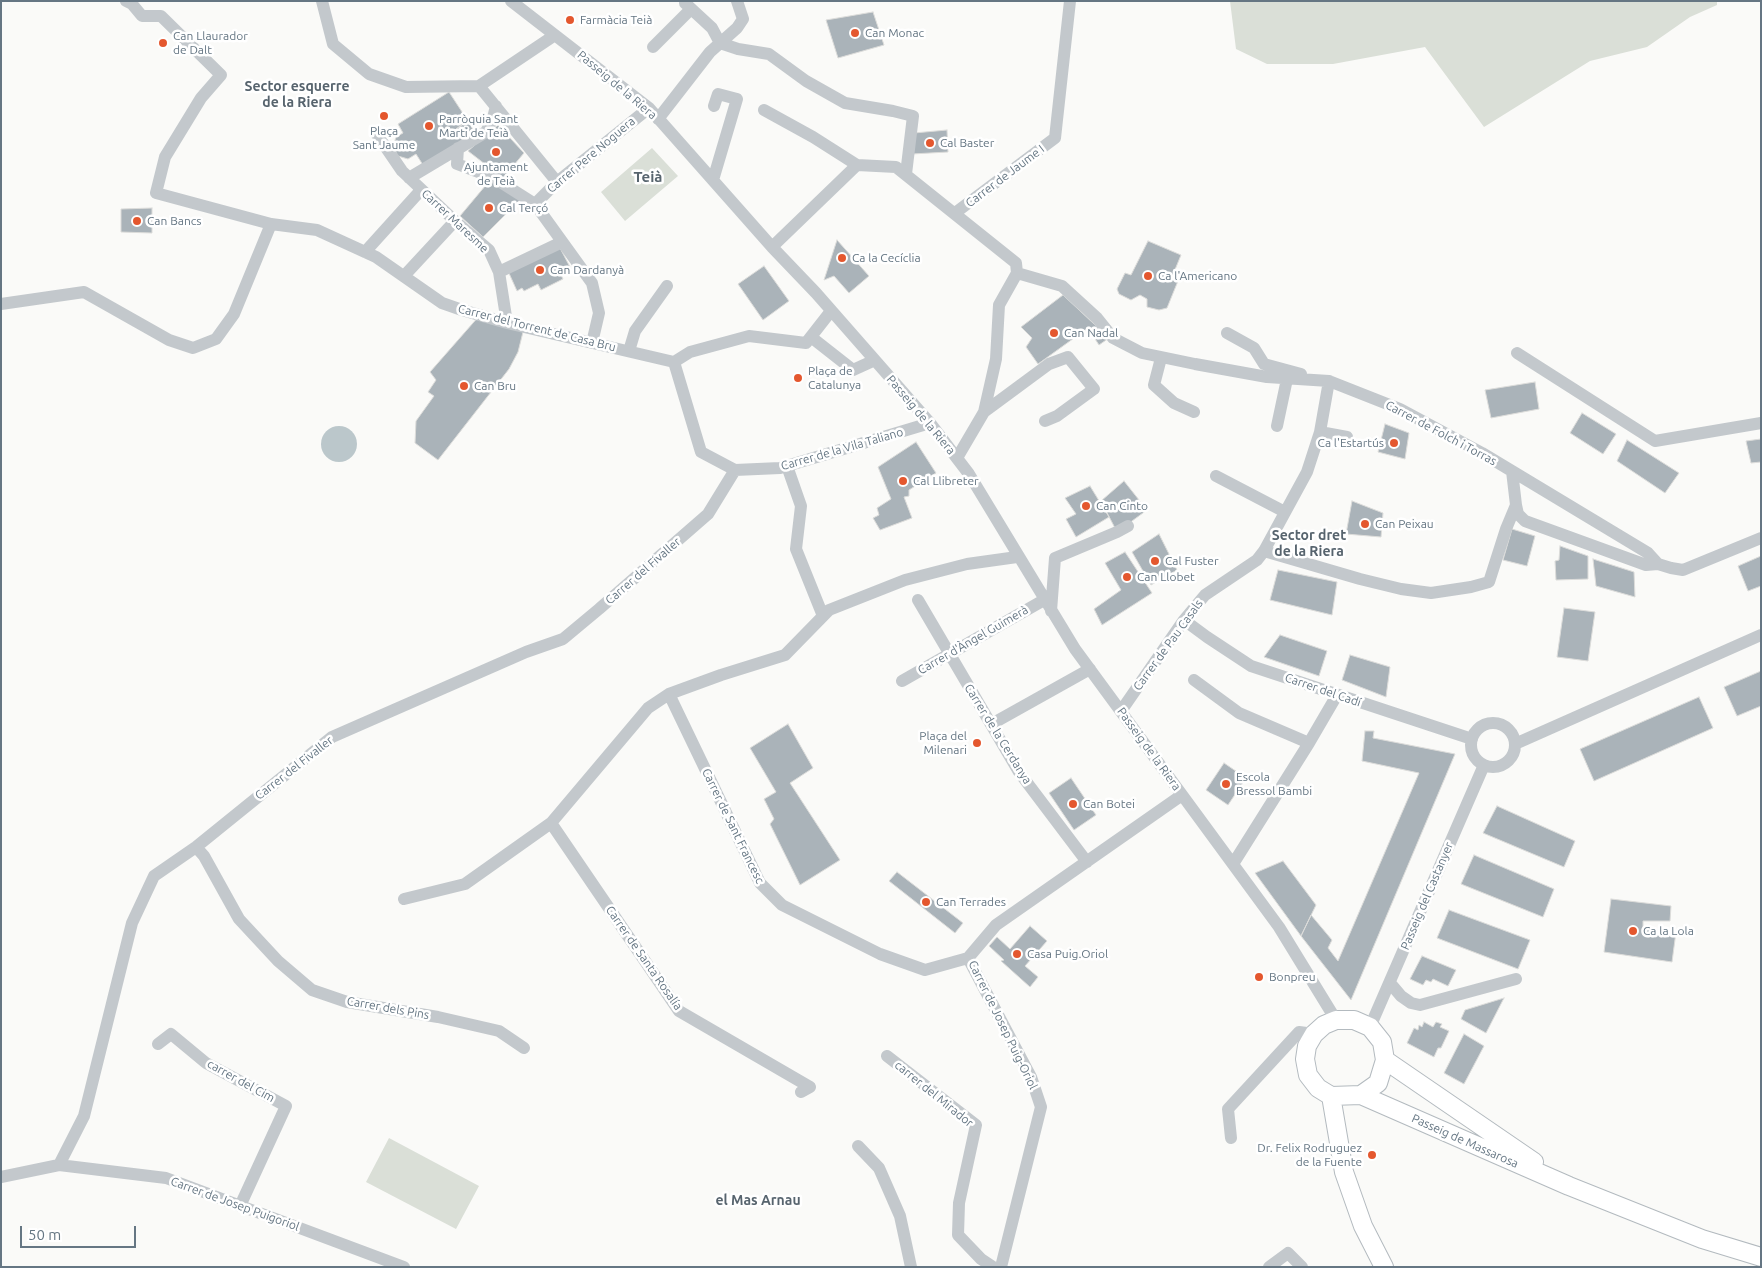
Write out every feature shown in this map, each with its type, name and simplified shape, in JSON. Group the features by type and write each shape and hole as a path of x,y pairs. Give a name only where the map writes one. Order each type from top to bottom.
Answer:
{"street":[{"name":"Carrer del Torrent de Casa Bru","path":"126,1 132,4 142,16 161,16 222,75 201,98 165,157 156,193 271,224 317,230 376,257 442,303 462,310 507,323 674,362"},
{"path":"322,1 333,44 369,74 384,81 406,87 479,86 555,35"},
{"name":"Passeig de la Riera","path":"511,1 649,108 930,423 968,474 1044,600 1090,669 1279,927 1336,1020"},
{"path":"658,119 710,52 737,28 743,18 737,1"},
{"name":"Carrer de Jaume I","path":"955,214 1055,138 1070,1"},
{"path":"653,47 688,6 712,28 720,43 738,49 768,54 806,82 845,103 913,116 906,174"},
{"path":"479,86 557,182"},
{"path":"713,180 736,99 718,94 714,106"},
{"path":"409,178 486,132 493,118 496,106"},
{"name":"Carrer Pere Noguera","path":"535,204 557,182 649,108"},
{"path":"764,110 814,137 857,165 896,167 955,214 1017,268 999,305 996,359 984,412 957,458"},
{"name":"Carrer Maresme","path":"376,133 395,163 409,178 454,221 489,250 499,272 507,323"},
{"path":"458,148 457,164 494,178 535,204 592,283 599,313 592,343"},
{"path":"772,247 857,165"},
{"path":"365,252 421,190"},
{"path":"404,276 454,221"},
{"path":"1,304 84,292 169,340 194,348 216,339 234,314 271,224"},
{"path":"499,272 562,242"},
{"name":"Carrer de Folch i Torras","path":"1017,268 1062,286 1096,318 1113,338 1142,353 1267,377 1322,380 1400,409 1512,471 1648,553 1658,564"},
{"path":"629,351 635,330 667,286"},
{"path":"735,470 701,452 674,362 690,352 749,336 806,343 831,311"},
{"path":"1227,333 1254,348 1264,364 1322,380"},
{"path":"811,337 853,370 875,360"},
{"path":"1517,354 1655,441 1761,423"},
{"path":"984,412 1049,364 1068,357 1094,389 1046,422"},
{"path":"1162,358 1154,385 1174,403 1194,412"},
{"path":"1277,426 1287,379"},
{"name":"Carrer de Pau Casals","path":"1120,711 1184,620 1205,595 1257,560 1264,551 1307,472 1320,432 1322,380"},
{"name":"Carrer de la Vila Taliano","path":"735,470 780,468 930,423"},
{"path":"1320,432 1347,437"},
{"path":"787,466 801,506 796,549 823,616"},
{"name":"Carrer del Fivaller","path":"59,1165 84,1116 132,923 154,876 196,847 332,737 526,652 563,638 708,514 735,470"},
{"path":"1512,471 1518,514 1524,521 1646,565 1658,564 1683,570 1761,538"},
{"path":"1216,476 1285,512"},
{"path":"1264,551 1401,589 1431,594 1471,588 1490,582 1506,529 1516,505"},
{"path":"1051,611 1055,558 1128,526"},
{"path":"404,899 465,884 551,823 648,708 669,694 721,675 785,656 829,610 905,580 967,564 1017,556"},
{"name":"Carrer de la Cerdanya","path":"918,600 1019,772 1087,862"},
{"name":"Carrer d'Àngel Guimerà","path":"902,681 1044,600"},
{"name":"Carrer del Cadí","path":"1184,620 1206,637 1251,666 1472,739"},
{"path":"1515,744 1761,635"},
{"path":"997,721 1090,669"},
{"path":"1194,680 1240,714 1309,743"},
{"name":"Carrer de Sant Francesc","path":"669,694 760,884 782,905 880,954 925,970 968,958"},
{"path":"1233,864 1337,695"},
{"path":"1491,723 1496,723 1509,730 1515,744 1514,753 1506,763 1497,767 1480,763 1473,755 1471,744 1477,730 1491,723"},
{"name":"Passeig del Castanyer","path":"1370,1028 1484,765"},
{"name":"Carrer de Josep Puig-Oriol","path":"1001,1267 1041,1107 1031,1077 968,958 996,925 1182,795"},
{"name":"Carrer de Santa Rosalía","path":"551,823 679,1011 810,1087 802,1092"},
{"name":"Carrer dels Pins","path":"196,847 204,856 239,919 278,961 312,990 347,1002 438,1017 499,1030 524,1048"},
{"path":"1390,983 1401,996 1411,1003 1420,1005 1516,979"},
{"path":"1336,1020 1354,1020 1370,1028 1382,1042 1385,1060 1378,1083 1361,1095 1331,1096 1318,1088 1308,1075 1305,1059 1307,1046 1314,1034 1324,1025 1336,1020"},
{"path":"1231,1138 1228,1109 1299,1032 1314,1034"},
{"name":"carrer del Cim","path":"158,1044 171,1034 206,1063 286,1106 240,1206"},
{"name":"carrer del Mirador","path":"887,1056 976,1126 959,1203 958,1235 981,1259 994,1267"},
{"name":"Passeig de Massarosa","path":"1385,1060 1569,1186"},
{"name":"Passeig de Massarosa","path":"1361,1095 1569,1186 1702,1239 1761,1257"},
{"path":"1331,1096 1344,1172 1362,1226 1384,1267"},
{"path":"858,1146 879,1168 883,1176 900,1216 911,1267"},
{"name":"Carrer de Josep Puigoriol","path":"1,1177 59,1165 166,1178 404,1267"},
{"path":"1269,1267 1288,1253 1302,1267"}],"shaded area":[{"path":"1230,1 1717,1 1717,5 1690,17 1647,47 1590,61 1484,127 1425,47 1333,64 1267,64 1236,49"},
{"path":"652,148 678,176 625,221 601,192"},
{"path":"339,426 346,427 352,431 356,437 356,451 352,457 346,461 339,462 332,461 326,457 322,451 321,444 322,437 326,431 332,427"},
{"path":"389,1138 479,1186 456,1229 366,1182"}],"building":[{"name":"Can Monac","path":"873,12 884,45 838,58 826,20"},
{"name":"Parròquia Sant Marti de Teià","path":"449,92 468,121 456,129 463,140 423,165 416,154 408,159 398,156 393,147 396,137 403,133 398,124"},
{"path":"468,121 475,133 463,140 456,129"},
{"name":"Ajuntament de Teià","path":"498,125 524,153 503,178 468,151"},
{"name":"Cal Baster","path":"947,130 948,152 912,154 914,133"},
{"name":"Cal Terçó","path":"491,179 520,200 483,237 460,216"},
{"name":"Can Bancs","path":"152,208 152,233 121,232 121,209"},
{"name":"Ca la Cecíclia","path":"837,240 869,276 849,293 834,276 824,280"},
{"name":"Ca l'Americano","path":"1148,241 1181,255 1172,277 1178,281 1167,308 1159,310 1147,307 1147,299 1140,295 1131,300 1119,294 1117,289 1125,273 1131,275"},
{"name":"Can Dardanyà","path":"560,248 571,269 561,275 563,279 541,290 538,284 524,291 522,288 517,291 508,271"},
{"path":"764,266 789,301 763,320 738,284"},
{"name":"Can Nadal","path":"1063,295 1109,338 1099,345 1088,328 1038,364 1026,347 1032,338 1021,327"},
{"name":"Can Bru","path":"480,315 523,332 518,352 509,369 438,460 415,443 416,421 434,396 428,392 436,380 430,372"},
{"path":"1535,382 1539,409 1491,418 1485,390"},
{"path":"1582,413 1616,434 1603,454 1570,433"},
{"name":"Ca l'Estartús","path":"1385,424 1409,433 1405,459 1378,452"},
{"path":"1761,439 1761,462 1751,463 1746,441"},
{"path":"1627,440 1679,473 1665,493 1617,461"},
{"name":"Cal Llibreter","path":"916,442 936,473 909,490 909,496 904,497 912,518 880,530 873,518 879,515 877,508 891,499 878,467"},
{"path":"1124,481 1147,510 1117,532 1101,501"},
{"name":"Can Cinto","path":"1090,486 1109,517 1076,537 1066,519 1076,514 1065,498"},
{"name":"Can Peixau","path":"1352,501 1383,513 1381,537 1346,534"},
{"path":"1512,529 1535,536 1527,566 1503,560"},
{"name":"Cal Fuster","path":"1159,534 1177,570 1151,585 1132,552"},
{"path":"1560,546 1588,556 1588,579 1556,580 1555,561 1559,560"},
{"name":"Can Llobet","path":"1125,552 1152,593 1102,625 1094,609 1121,590 1105,563"},
{"path":"1761,556 1761,586 1748,591 1738,566"},
{"path":"1593,559 1634,572 1635,597 1596,586"},
{"path":"1278,570 1337,582 1332,615 1270,600"},
{"path":"1564,608 1595,612 1588,661 1557,657"},
{"path":"1280,635 1327,651 1319,676 1264,657"},
{"path":"1350,655 1390,667 1386,697 1342,680"},
{"path":"1761,671 1761,706 1737,716 1724,687"},
{"path":"1699,697 1713,728 1594,781 1580,749"},
{"path":"788,724 813,768 790,783 840,860 800,885 770,824 774,819 764,799 776,792 750,748"},
{"path":"1365,731 1374,731 1373,738 1455,754 1351,1000 1301,936 1311,915 1332,940 1328,948 1338,961 1419,773 1362,761"},
{"name":"Escola Bressol Bambi","path":"1224,763 1246,778 1228,805 1206,790"},
{"name":"Can Botei","path":"1071,778 1096,815 1074,830 1049,793"},
{"path":"1497,806 1575,841 1564,867 1483,833"},
{"path":"1474,855 1554,889 1543,917 1461,884"},
{"path":"1283,861 1316,905 1301,936 1255,873"},
{"name":"Can Terrades","path":"897,872 963,923 955,933 889,881"},
{"name":"Ca la Lola","path":"1611,899 1671,906 1670,921 1643,921 1643,929 1676,932 1672,962 1604,952"},
{"path":"1449,910 1530,940 1518,969 1437,938"},
{"name":"Casa Puig.Oriol","path":"1030,926 1047,941 1025,966 1038,977 1030,987 1001,961 1004,960 989,946 997,937 1010,949"},
{"path":"1422,956 1456,970 1448,986 1433,979 1431,982 1426,980 1423,985 1410,979"},
{"path":"1504,998 1486,1033 1461,1019 1465,1010"},
{"path":"1424,1022 1433,1027 1436,1022 1442,1024 1440,1027 1449,1031 1441,1048 1438,1048 1434,1057 1407,1043 1414,1028 1418,1030 1419,1025 1422,1027"},
{"path":"1464,1034 1484,1046 1464,1084 1444,1073"}],"place":[{"name":"Farmàcia Teià","path":"570,20"},
{"name":"Can Monac","path":"855,33"},
{"name":"Can Llaurador de Dalt","path":"163,43"},
{"name":"Plaça Sant Jaume","path":"384,116"},
{"name":"Parròquia Sant Marti de Teià","path":"429,126"},
{"name":"Cal Baster","path":"930,143"},
{"name":"Ajuntament de Teià","path":"496,152"},
{"name":"Cal Terçó","path":"489,208"},
{"name":"Can Bancs","path":"137,221"},
{"name":"Ca la Cecíclia","path":"842,258"},
{"name":"Can Dardanyà","path":"540,270"},
{"name":"Ca l'Americano","path":"1148,276"},
{"name":"Can Nadal","path":"1054,333"},
{"name":"Plaça de Catalunya","path":"798,378"},
{"name":"Can Bru","path":"464,386"},
{"name":"Ca l'Estartús","path":"1394,443"},
{"name":"Cal Llibreter","path":"903,481"},
{"name":"Can Cinto","path":"1086,506"},
{"name":"Can Peixau","path":"1365,524"},
{"name":"Cal Fuster","path":"1155,561"},
{"name":"Can Llobet","path":"1127,577"},
{"name":"Plaça del Milenari","path":"977,743"},
{"name":"Escola Bressol Bambi","path":"1226,784"},
{"name":"Can Botei","path":"1073,804"},
{"name":"Can Terrades","path":"926,902"},
{"name":"Ca la Lola","path":"1633,931"},
{"name":"Casa Puig.Oriol","path":"1017,954"},
{"name":"Bonpreu","path":"1259,977"},
{"name":"Dr. Felix Rodruguez de la Fuente","path":"1372,1155"}],"district":[{"name":"Sector esquerre de la Riera","path":"297,94"},
{"name":"Teià","path":"648,177"},
{"name":"Sector dret de la Riera","path":"1309,544"},
{"name":"el Mas Arnau","path":"758,1200"}]}
